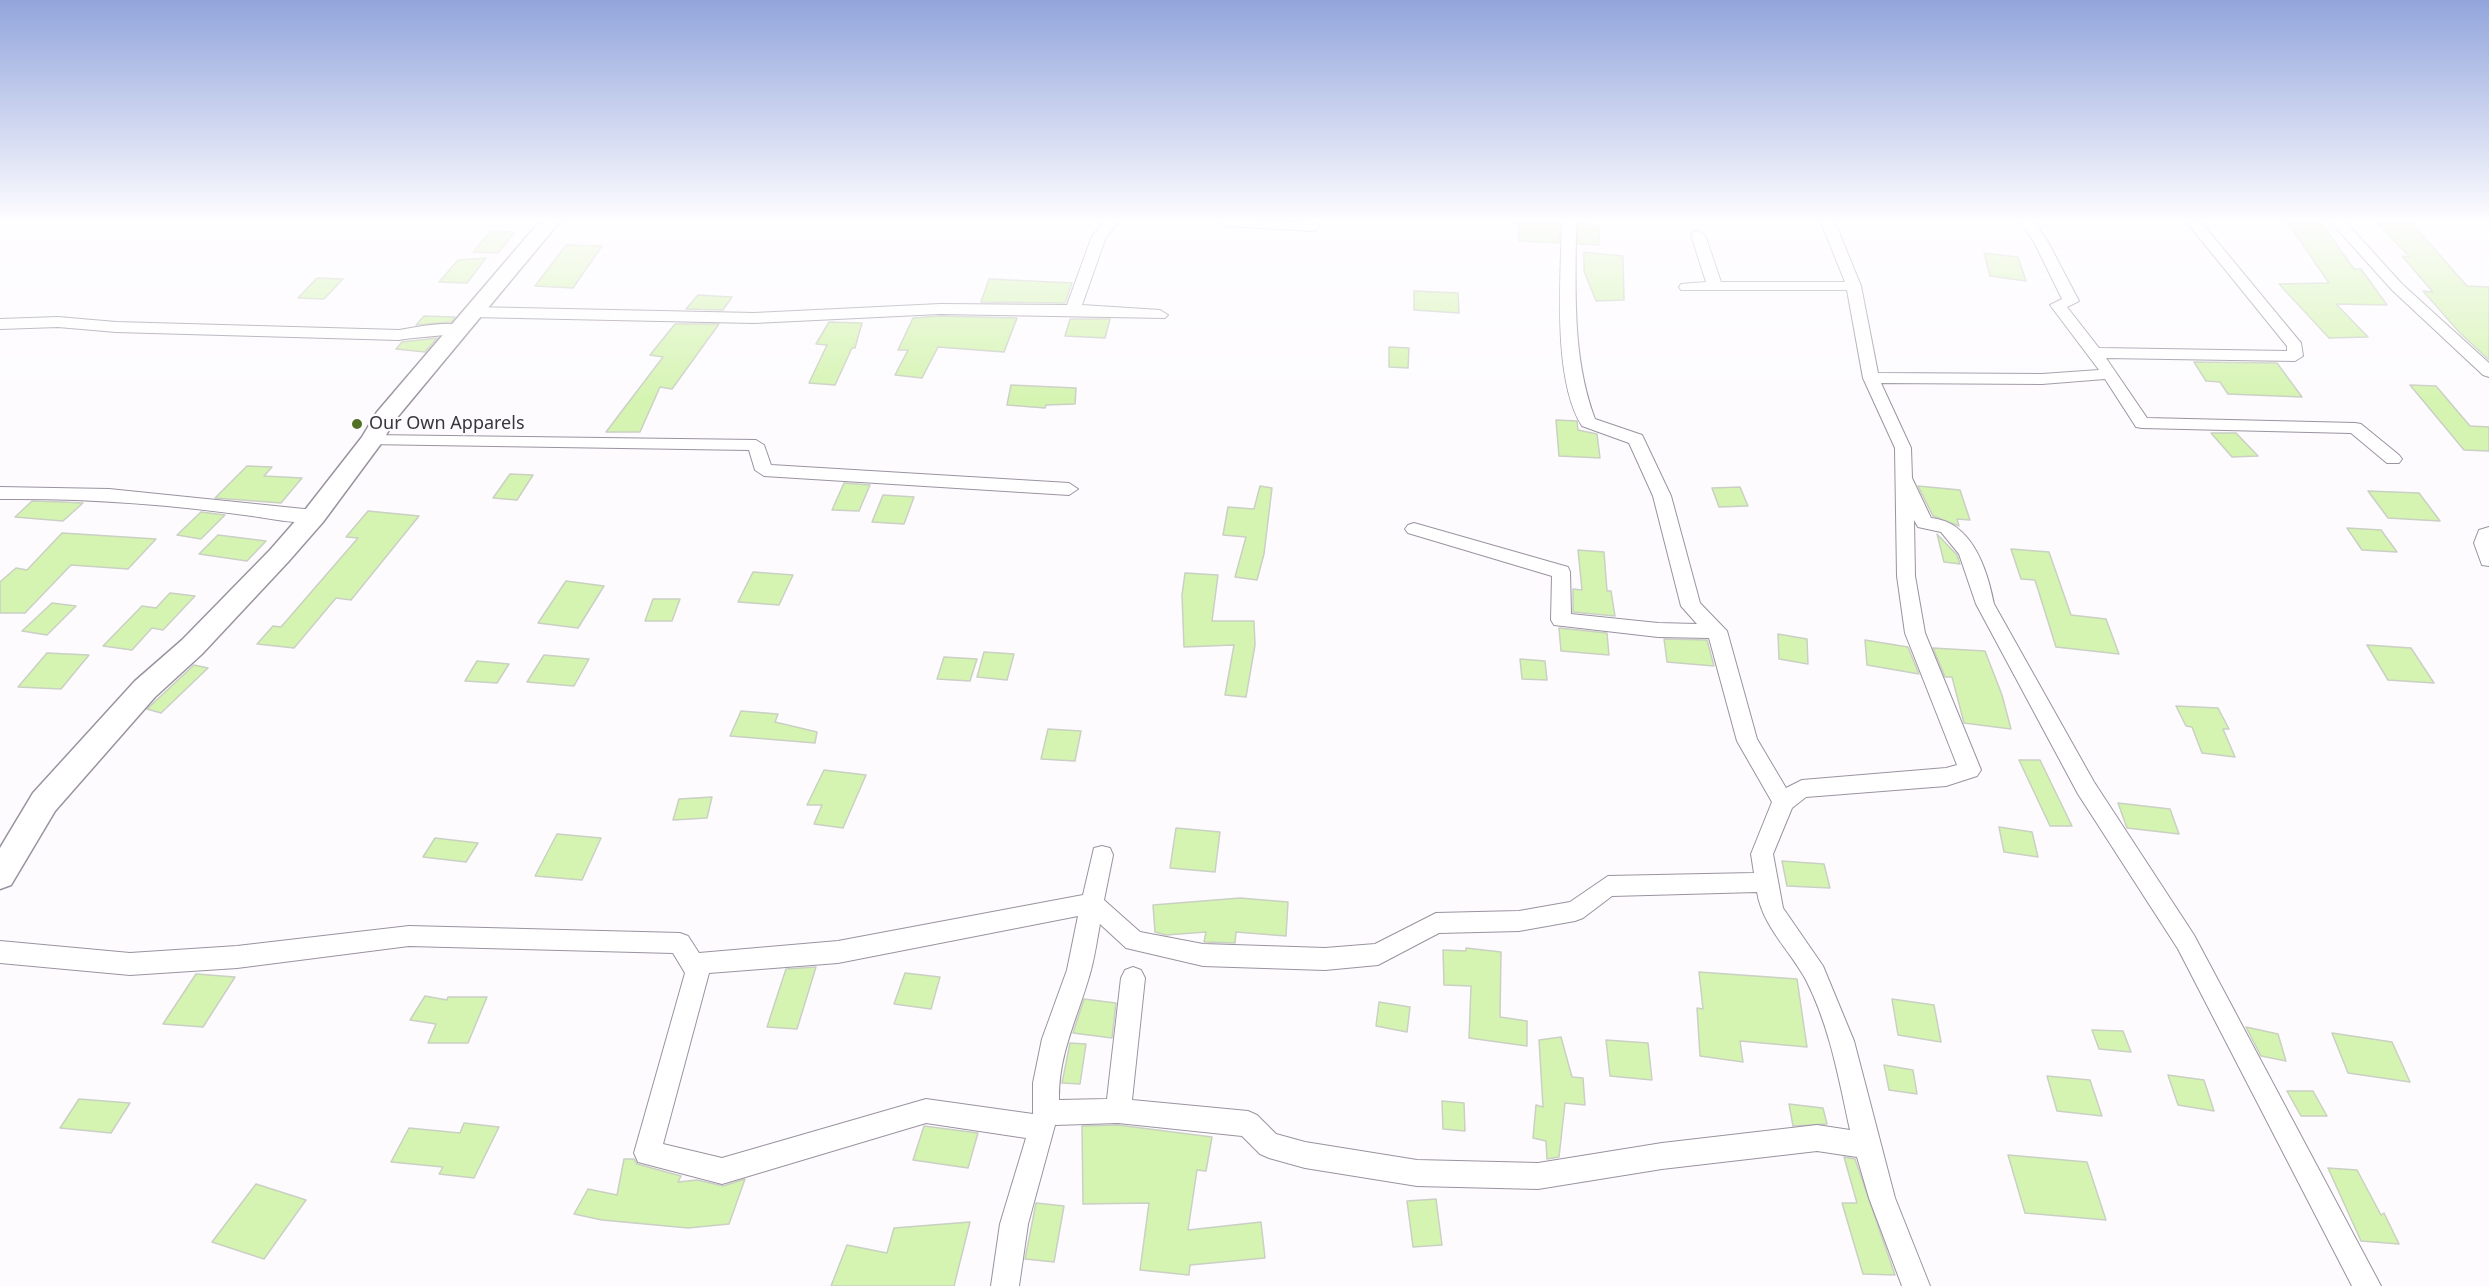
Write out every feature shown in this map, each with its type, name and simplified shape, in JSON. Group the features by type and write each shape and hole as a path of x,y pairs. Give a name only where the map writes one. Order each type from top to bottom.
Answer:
{"street":[{"path":"0,876 44,802 145,689 192,646 279,556 314,516 372,440 385,417 499,280"},
{"path":"1072,312 1083,280"},
{"path":"1568,280 1568,320 1575,387 1588,422 1636,439 1662,496 1691,606 1717,631 1729,682 1747,741 1783,802"},
{"path":"1713,280 1715,287"},
{"path":"1852,280 1871,378 1903,448 1906,576 1915,633 1970,770 1946,777 1802,789 1783,802 1762,854 1772,911 1815,974 1842,1041 1882,1198 1916,1286"},
{"path":"2060,280 2071,301 2058,304 2110,374 2142,423 2355,428 2393,459"},
{"path":"2094,353 2295,356 2295,346 2241,280"},
{"path":"2391,280 2489,372"},
{"path":"1686,287 1854,286"},
{"path":"0,324 58,322 128,328 190,327 399,335 464,321 754,318 940,309 1072,312 1089,310 1161,315"},
{"path":"1871,378 2042,379 2110,374"},
{"path":"372,440 756,445 764,470 1069,489"},
{"path":"1903,473 1924,523 1946,527 1965,550 1980,577 1986,604 2086,788 2186,942 2367,1286"},
{"path":"0,493 61,491 314,516"},
{"path":"1414,529 1561,572 1561,620 1658,630 1717,631"},
{"path":"2489,533 2485,534 2483,543 2489,560"},
{"path":"1005,1286 1014,1224 1044,1121 1046,1083 1054,1039 1078,970 1102,855"},
{"path":"1092,903 1134,941 1203,955 1325,960 1378,954 1436,924 1519,921 1575,911 1608,886 1767,882"},
{"path":"692,964 838,952 1092,903"},
{"path":"0,952 130,964 237,957 410,936 680,943 697,972 647,1153 722,1171 926,1111 1044,1121 1118,1111 1248,1124 1269,1145 1305,1155 1417,1173 1538,1176 1662,1156 1817,1138 1867,1146"},
{"path":"1118,1111 1132,978"}],"building":[{"path":"315,280 342,280 324,299 298,298"},
{"path":"441,280 469,280 467,283 439,282"},
{"path":"540,280 579,280 573,288 535,286"},
{"path":"989,280 1072,283 1065,303 981,302"},
{"path":"1588,280 1624,280 1624,300 1596,301"},
{"path":"2327,280 2369,280 2387,305 2336,304 2368,337 2329,338 2279,284 2329,283"},
{"path":"2423,280 2462,280 2467,286 2489,287 2489,360 2460,333 2423,291 2433,292"},
{"path":"1414,291 1458,293 1459,313 1414,310"},
{"path":"698,295 732,297 723,310 686,309"},
{"path":"424,316 455,317 451,322 416,325"},
{"path":"940,316 1017,318 1004,352 938,347 922,378 895,375 908,350 898,350 913,318"},
{"path":"1070,319 1110,319 1105,338 1065,336"},
{"path":"829,322 862,323 855,348 852,348 835,385 809,383 827,345 816,344"},
{"path":"675,324 719,324 672,389 660,387 640,432 606,432 663,357 650,355"},
{"path":"437,338 425,352 396,349 402,342"},
{"path":"1389,347 1409,348 1408,368 1389,367"},
{"path":"2194,362 2277,363 2302,397 2228,394 2220,382 2206,381"},
{"path":"1011,385 1076,388 1075,404 1046,405 1045,408 1007,405"},
{"path":"2410,385 2436,386 2470,426 2489,427 2489,451 2464,450"},
{"path":"1556,420 1577,421 1578,430 1597,434 1600,458 1559,456"},
{"path":"2211,433 2236,433 2258,456 2232,457"},
{"path":"247,466 272,467 264,476 302,478 281,503 215,498"},
{"path":"510,474 533,475 517,500 493,498"},
{"path":"844,483 870,485 859,511 832,510"},
{"path":"1260,486 1272,488 1264,554 1257,580 1235,577 1246,537 1223,535 1228,507 1254,509"},
{"path":"1918,486 1960,490 1970,520 1957,519 1959,526 1933,516"},
{"path":"1740,487 1748,506 1719,507 1712,488"},
{"path":"2368,491 2419,493 2440,521 2388,518"},
{"path":"883,495 914,497 904,524 872,522"},
{"path":"32,501 83,503 63,521 15,517"},
{"path":"368,511 419,516 351,600 336,598 294,648 257,644 273,626 281,627 358,538 346,537"},
{"path":"201,512 225,515 201,539 177,535"},
{"path":"2347,528 2381,530 2397,552 2362,550"},
{"path":"62,533 156,539 128,569 71,565 25,613 0,613 0,582 16,568 27,570"},
{"path":"1937,534 1957,555 1960,564 1944,562"},
{"path":"218,535 266,541 247,561 199,554"},
{"path":"2011,549 2049,552 2071,615 2106,619 2119,654 2056,647 2035,580 2021,579"},
{"path":"1578,550 1604,552 1607,591 1611,591 1615,616 1573,612 1573,589 1582,590"},
{"path":"753,572 793,575 779,605 738,602"},
{"path":"1185,573 1218,575 1212,621 1254,621 1255,645 1246,697 1225,695 1234,645 1184,647 1182,595"},
{"path":"566,581 604,586 578,628 538,623"},
{"path":"170,593 195,596 163,630 152,628 132,650 103,646 142,606 156,608"},
{"path":"653,599 680,599 672,621 645,621"},
{"path":"52,603 76,606 47,635 22,631"},
{"path":"1559,628 1607,633 1609,655 1561,651"},
{"path":"1778,634 1807,639 1808,664 1779,659"},
{"path":"1664,639 1707,640 1714,666 1667,662"},
{"path":"1865,640 1908,647 1919,674 1867,665"},
{"path":"2367,645 2411,648 2434,683 2388,680"},
{"path":"1933,648 1985,651 2002,695 2011,729 1964,723 1952,677 1945,677"},
{"path":"984,652 1014,654 1007,680 977,677"},
{"path":"47,653 89,655 61,689 18,687"},
{"path":"544,655 589,659 574,686 527,682"},
{"path":"944,657 977,659 970,681 937,679"},
{"path":"1520,659 1545,661 1547,680 1522,679"},
{"path":"477,661 509,664 497,683 465,681"},
{"path":"194,665 208,668 161,713 147,709"},
{"path":"2176,706 2218,708 2229,729 2223,729 2235,757 2202,753 2192,727 2186,726"},
{"path":"741,711 778,714 775,722 817,732 815,743 730,736"},
{"path":"1048,729 1081,731 1075,761 1041,759"},
{"path":"2019,760 2040,760 2072,826 2050,826"},
{"path":"824,770 866,775 843,828 814,824 822,805 807,805"},
{"path":"712,797 707,818 673,820 679,799"},
{"path":"2118,803 2170,809 2179,834 2127,828"},
{"path":"1999,827 2032,832 2038,857 2004,852"},
{"path":"1176,828 1220,832 1215,872 1170,868"},
{"path":"557,834 601,838 582,880 535,876"},
{"path":"435,838 478,843 466,862 423,857"},
{"path":"1782,861 1824,864 1830,888 1787,886"},
{"path":"1240,898 1288,902 1286,936 1236,932 1235,943 1204,942 1206,932 1166,935 1155,932 1153,905"},
{"path":"1466,948 1501,952 1500,1017 1527,1021 1527,1046 1469,1038 1471,986 1444,985 1443,950 1466,951"},
{"path":"816,967 797,1029 767,1027 786,969"},
{"path":"1699,972 1797,979 1807,1047 1740,1041 1743,1062 1700,1056 1697,1008 1703,1009"},
{"path":"905,973 940,977 931,1009 894,1004"},
{"path":"196,974 235,977 203,1027 163,1024"},
{"path":"425,996 447,1000 448,997 487,997 468,1043 428,1043 436,1024 410,1020"},
{"path":"1084,999 1116,1003 1112,1038 1073,1033"},
{"path":"1892,999 1934,1005 1941,1042 1898,1035"},
{"path":"1379,1002 1410,1007 1407,1032 1376,1026"},
{"path":"2246,1027 2278,1034 2286,1061 2261,1056"},
{"path":"2092,1030 2123,1031 2131,1052 2099,1049"},
{"path":"2332,1033 2392,1042 2410,1082 2348,1073"},
{"path":"1561,1037 1572,1077 1583,1078 1585,1105 1565,1103 1559,1157 1547,1159 1546,1141 1533,1138 1536,1105 1543,1107 1539,1040"},
{"path":"1606,1040 1648,1043 1652,1080 1610,1076"},
{"path":"1070,1043 1086,1044 1080,1084 1062,1083"},
{"path":"1884,1065 1913,1070 1917,1094 1889,1090"},
{"path":"2168,1075 2204,1080 2214,1111 2178,1105"},
{"path":"2047,1076 2090,1080 2102,1116 2057,1111"},
{"path":"2287,1091 2313,1091 2327,1116 2301,1116"},
{"path":"79,1099 130,1103 111,1133 60,1128"},
{"path":"1442,1101 1464,1103 1465,1131 1443,1129"},
{"path":"1789,1104 1823,1108 1827,1124 1793,1126"},
{"path":"464,1123 499,1127 474,1178 439,1174 443,1167 391,1162 409,1128 460,1133"},
{"path":"1118,1125 1212,1137 1206,1171 1197,1170 1188,1230 1261,1222 1265,1258 1190,1265 1189,1275 1140,1270 1149,1203 1083,1204 1082,1126"},
{"path":"924,1126 978,1133 968,1168 913,1160"},
{"path":"2008,1155 2087,1162 2106,1220 2025,1213"},
{"path":"1844,1157 1855,1159 1895,1275 1863,1274 1842,1203 1857,1203"},
{"path":"624,1159 634,1159 637,1164 681,1176 678,1182 697,1180 723,1186 745,1179 729,1224 688,1228 602,1220 574,1214 588,1189 617,1195"},
{"path":"2328,1168 2357,1170 2381,1215 2384,1213 2399,1244 2361,1241"},
{"path":"256,1184 306,1200 264,1259 212,1242"},
{"path":"1436,1199 1442,1245 1413,1247 1407,1201"},
{"path":"1036,1203 1064,1206 1054,1262 1025,1259"},
{"path":"970,1222 954,1286 831,1286 847,1245 887,1253 894,1228"}],"place":[{"name":"Our Own Apparels","path":"357,424"}]}
